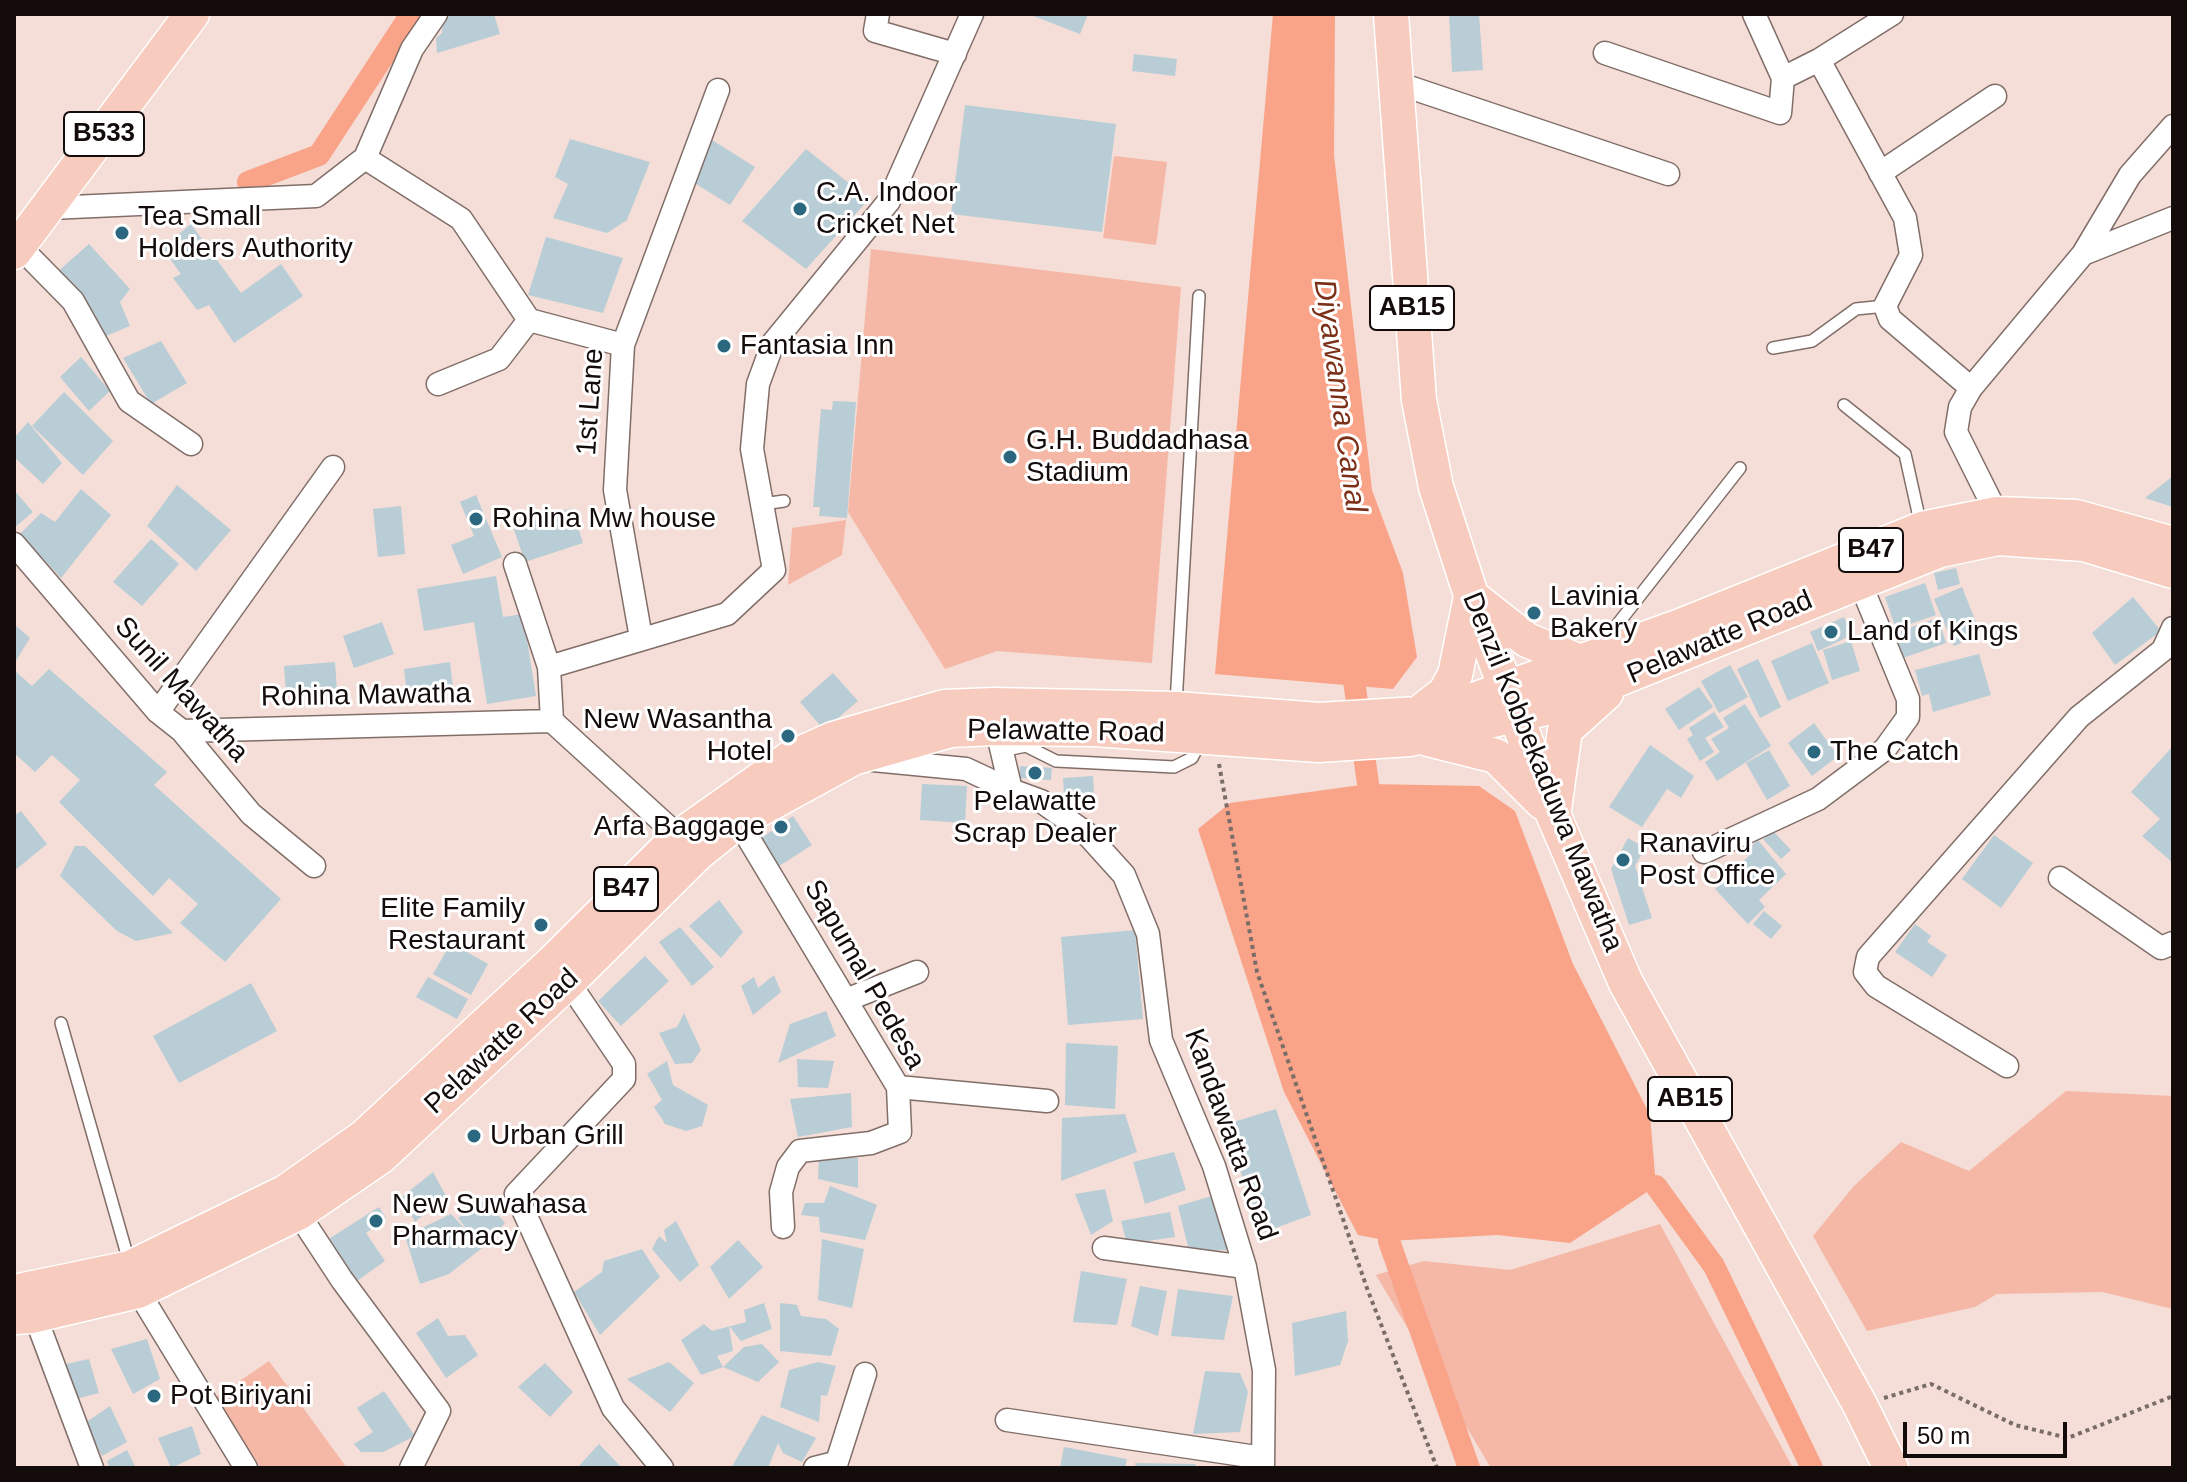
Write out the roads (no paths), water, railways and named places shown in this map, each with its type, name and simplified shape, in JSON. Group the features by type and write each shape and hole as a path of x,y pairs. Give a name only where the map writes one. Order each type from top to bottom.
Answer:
{"main road":[{"name":"B533","path":"26,230 192,14"},
{"name":"Denzil Kobbekaduwa Mawatha","path":"1391,14 1419,400 1436,487 1471,595 1553,814 1626,983 1860,1405 1891,1468"},
{"name":"Pelawatte Road","path":"1511,703 1585,661 1922,529 1997,526 2076,517 2173,544"},
{"name":"Pelawatte Road","path":"22,1304 134,1279 298,1213 380,1157 688,845 789,759 833,739 944,707 1009,727 1211,737 1414,726 1620,680 1997,526 2084,544 2173,571"},
{"path":"1553,814 1496,756 1414,726 1445,693 1455,675 1471,595 1527,640 1585,661"},
{"path":"1553,814 1565,730 1620,680"},
{"name":"Pelawatte Road","path":"688,845 853,758 951,730 1009,727 1176,709 1318,732"},
{"name":"Pelawatte Road","path":"134,1279 286,1192 364,1137 561,971"}],"street":[{"path":"191,444 129,401 73,301 26,230 316,196 365,158 412,49 436,14"},
{"path":"878,14 875,31 955,54"},
{"path":"549,667 727,614 774,570 773,502 752,449 758,384 773,343 889,201 972,14"},
{"path":"1605,53 1780,113 1783,78 1754,14"},
{"path":"1783,78 1819,60 1892,14"},
{"path":"1819,60 1905,218 1911,255 1885,306 1890,319 1971,388"},
{"path":"1394,82 1668,174"},
{"name":"1st Lane","path":"641,638 615,490 623,345 718,90"},
{"path":"1880,173 1995,96"},
{"path":"1997,526 1956,432 1960,407 1971,388 2083,254 2130,175 2173,126"},
{"path":"365,158 461,219 529,320 623,345"},
{"path":"2083,254 2173,218"},
{"path":"438,384 499,359 529,320"},
{"path":"158,712 333,467"},
{"name":"Sunil Mawatha","path":"14,544 158,712 182,731 251,814 314,866"},
{"path":"515,564 549,667 552,721 688,845"},
{"path":"1704,852 1818,799 1885,749 1908,717 1908,699 1859,580"},
{"path":"2007,1066 1876,986 1865,972 1868,957 2079,717 2163,650 2173,628"},
{"name":"Rohina Mawatha","path":"182,731 552,721"},
{"path":"1009,727 1011,790"},
{"name":"Kandawatta Road","path":"853,758 966,769 1041,801 1086,833 1124,875 1148,934 1161,1040 1214,1166 1245,1267 1264,1370 1263,1463"},
{"name":"Sapumal Pedesa","path":"738,821 898,1087 900,1132 871,1143 800,1151 788,1167 781,1192 783,1227"},
{"path":"2060,878 2161,948 2173,943"},
{"path":"561,971 624,1064 624,1079 516,1194 613,1408 662,1468"},
{"path":"846,1000 917,972"},
{"path":"898,1087 1047,1101"},
{"path":"298,1213 342,1280 439,1411 411,1468"},
{"path":"1104,1248 1245,1267"},
{"path":"134,1279 246,1468"},
{"path":"22,1304 84,1465"},
{"path":"828,1466 865,1374"},
{"path":"1007,1420 1263,1463"}],"lane":[{"path":"1176,709 1199,296"},
{"path":"1773,348 1812,341 1856,309 1885,306"},
{"path":"1844,405 1905,454 1922,529"},
{"path":"1585,661 1740,468"},
{"path":"61,1023 134,1279"}],"water":[{"path":"1273,14 1335,14 1334,155 1372,490 1403,573 1417,657 1393,689 1215,674"},
{"path":"1368,784 1479,786 1515,811 1573,964 1650,1115 1656,1186 1570,1243 1497,1235 1389,1241 1358,1235 1284,1092 1198,829 1230,803"}],"waterway":[{"path":"248,182 319,155 411,14"},
{"name":"Diyawanna Canal","path":"1351,658 1368,784"},
{"path":"1656,1186 1714,1266 1812,1468"},
{"path":"1389,1241 1469,1468"}],"place":[{"name":"C.A. Indoor Cricket Net","path":"800,209"},
{"name":"Tea Small Holders Authority","path":"122,233"},
{"name":"Fantasia Inn","path":"724,346"},
{"name":"G.H. Buddadhasa Stadium","path":"1010,457"},
{"name":"Rohina Mw house","path":"476,519"},
{"name":"Lavinia Bakery","path":"1534,613"},
{"name":"Land of Kings","path":"1831,632"},
{"name":"New Wasantha Hotel","path":"788,736"},
{"name":"The Catch","path":"1814,752"},
{"name":"Pelawatte Scrap Dealer","path":"1035,773"},
{"name":"Arfa Baggage","path":"781,827"},
{"name":"Ranaviru Post Office","path":"1623,860"},
{"name":"Elite Family Restaurant","path":"541,925"},
{"name":"Urban Grill","path":"474,1136"},
{"name":"New Suwahasa Pharmacy","path":"376,1221"},
{"name":"Pot Biriyani","path":"154,1396"}]}
